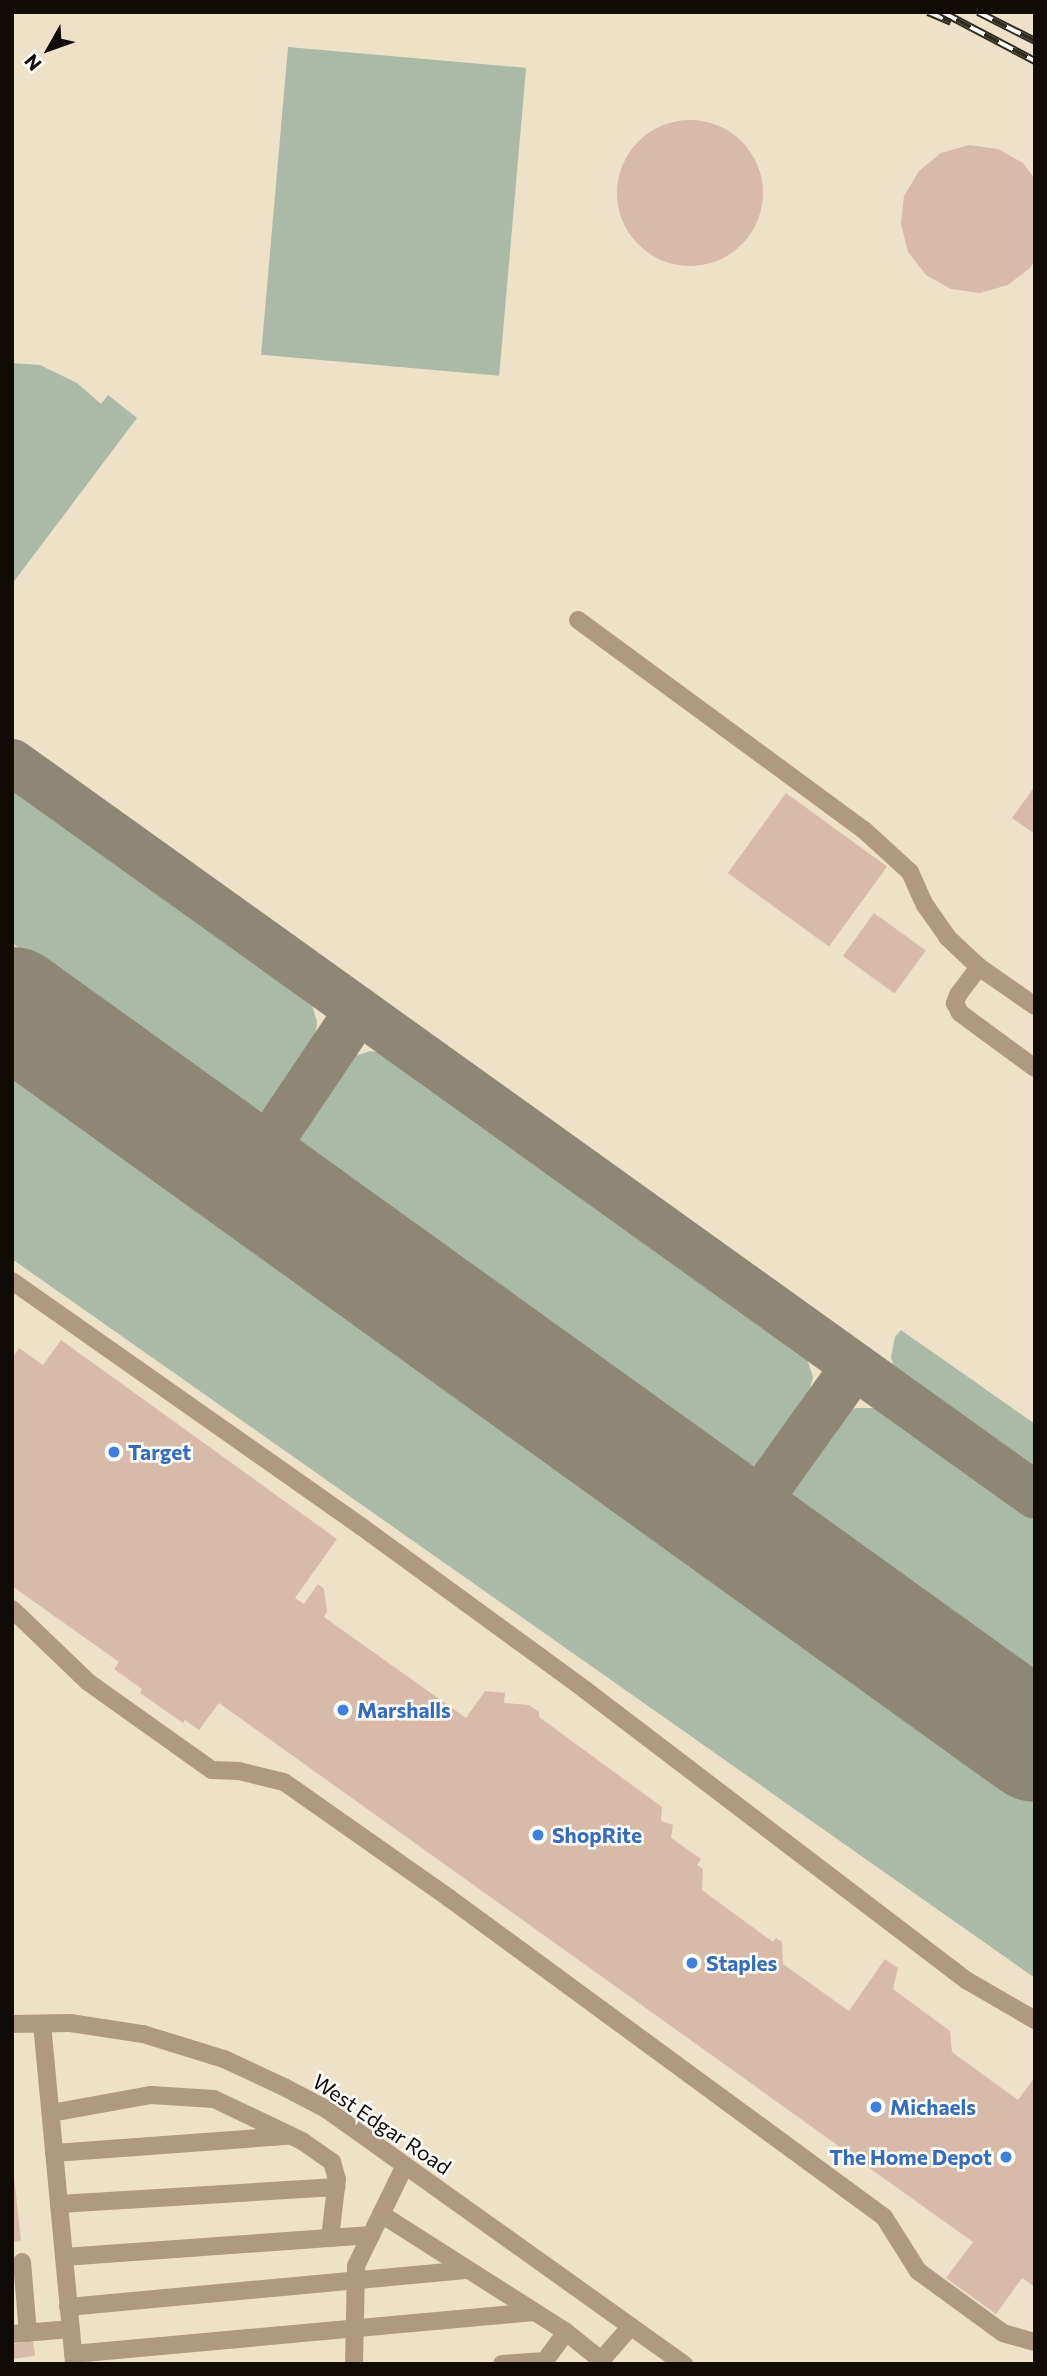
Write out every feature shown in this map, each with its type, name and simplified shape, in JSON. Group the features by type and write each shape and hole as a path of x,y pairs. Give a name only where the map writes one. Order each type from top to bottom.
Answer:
{"lane":[{"path":"578,620 864,830 910,872 925,905 947,937 979,967 1035,1006"},
{"path":"979,967 957,995 955,1003 960,1013 1035,1068"},
{"path":"14,1286 573,1681 966,1980 1035,2020"},
{"path":"12,1609 88,1682 212,1770 239,1771 284,1782 449,1898 884,2217 918,2271 1003,2333 1035,2342"},
{"name":"West Edgar Road","path":"12,2024 70,2023 143,2034 224,2059 326,2109 684,2364"},
{"path":"42,2024 73,2359 353,2327 534,2312"},
{"path":"51,2113 151,2095 214,2099 291,2136 331,2162 336,2187 330,2238"},
{"path":"54,2153 291,2136"},
{"path":"354,2364 356,2266 405,2165"},
{"path":"59,2204 336,2187"},
{"path":"381,2214 566,2332 599,2362 631,2326"},
{"path":"64,2257 371,2235"},
{"path":"22,2262 20,2334 71,2329"},
{"path":"68,2307 355,2283 468,2270"},
{"path":"502,2364 545,2361 566,2332"}],"green space":[{"path":"288,47 526,68 499,376 261,355"},
{"path":"12,363 40,365 77,383 101,404 108,395 137,418 12,584"},
{"path":"12,781 309,994 317,1022 314,1046 262,1116 255,1118 12,943"},
{"path":"370,1051 393,1054 804,1350 813,1377 807,1399 758,1470 751,1473 293,1145 291,1137 296,1126 336,1071 349,1058"},
{"path":"12,1067 1035,1801 1035,1978 12,1259"},
{"path":"901,1330 1035,1424 1035,1484 899,1384 891,1357 895,1337"},
{"path":"855,1408 879,1408 889,1412 1035,1517 1035,1677 788,1500 787,1487 791,1479 836,1418"}],"building":[{"path":"690,120 718,126 742,141 757,165 763,193 757,221 742,245 718,260 690,266 662,260 638,245 623,221 617,193 623,165 638,141 662,126"},
{"path":"969,145 998,149 1023,163 1035,179 1035,260 1030,268 1008,285 980,293 951,289 926,275 908,252 901,224 904,196 919,171 941,153"},
{"path":"1035,786 1035,834 1012,818"},
{"path":"786,793 887,866 829,947 728,873"},
{"path":"874,913 926,951 895,993 843,956"},
{"path":"61,1340 337,1539 295,1598 304,1604 318,1584 324,1589 327,1612 324,1617 466,1718 485,1691 505,1693 504,1703 529,1705 539,1712 539,1717 662,1807 661,1821 673,1825 671,1838 701,1859 697,1865 703,1869 702,1890 773,1942 776,1938 782,1942 783,1964 849,2011 885,1959 898,1968 893,1989 950,2031 952,2052 1018,2100 1035,2077 1035,2287 1022,2278 996,2314 946,2278 973,2242 219,1703 199,1730 185,1720 183,1723 140,1693 142,1689 114,1669 119,1662 12,1586 12,1358 19,1348 43,1365"},
{"path":"12,2158 21,2241 12,2242"},
{"path":"33,2341 35,2356 14,2359 12,2344"}],"taxiway":[{"path":"12,762 1035,1495"},
{"path":"247,1175 358,1010"},
{"path":"738,1528 854,1366"}],"runway":[{"path":"12,1006 1035,1742"}],"railway":[{"path":"928,12 951,22"},
{"path":"942,12 1035,61"},
{"path":"978,12 1035,41"}],"place":[{"name":"Target","path":"114,1452"},
{"name":"Marshalls","path":"343,1710"},
{"name":"ShopRite","path":"538,1835"},
{"name":"Staples","path":"692,1963"},
{"name":"Michaels","path":"876,2107"},
{"name":"The Home Depot","path":"1006,2157"}]}
